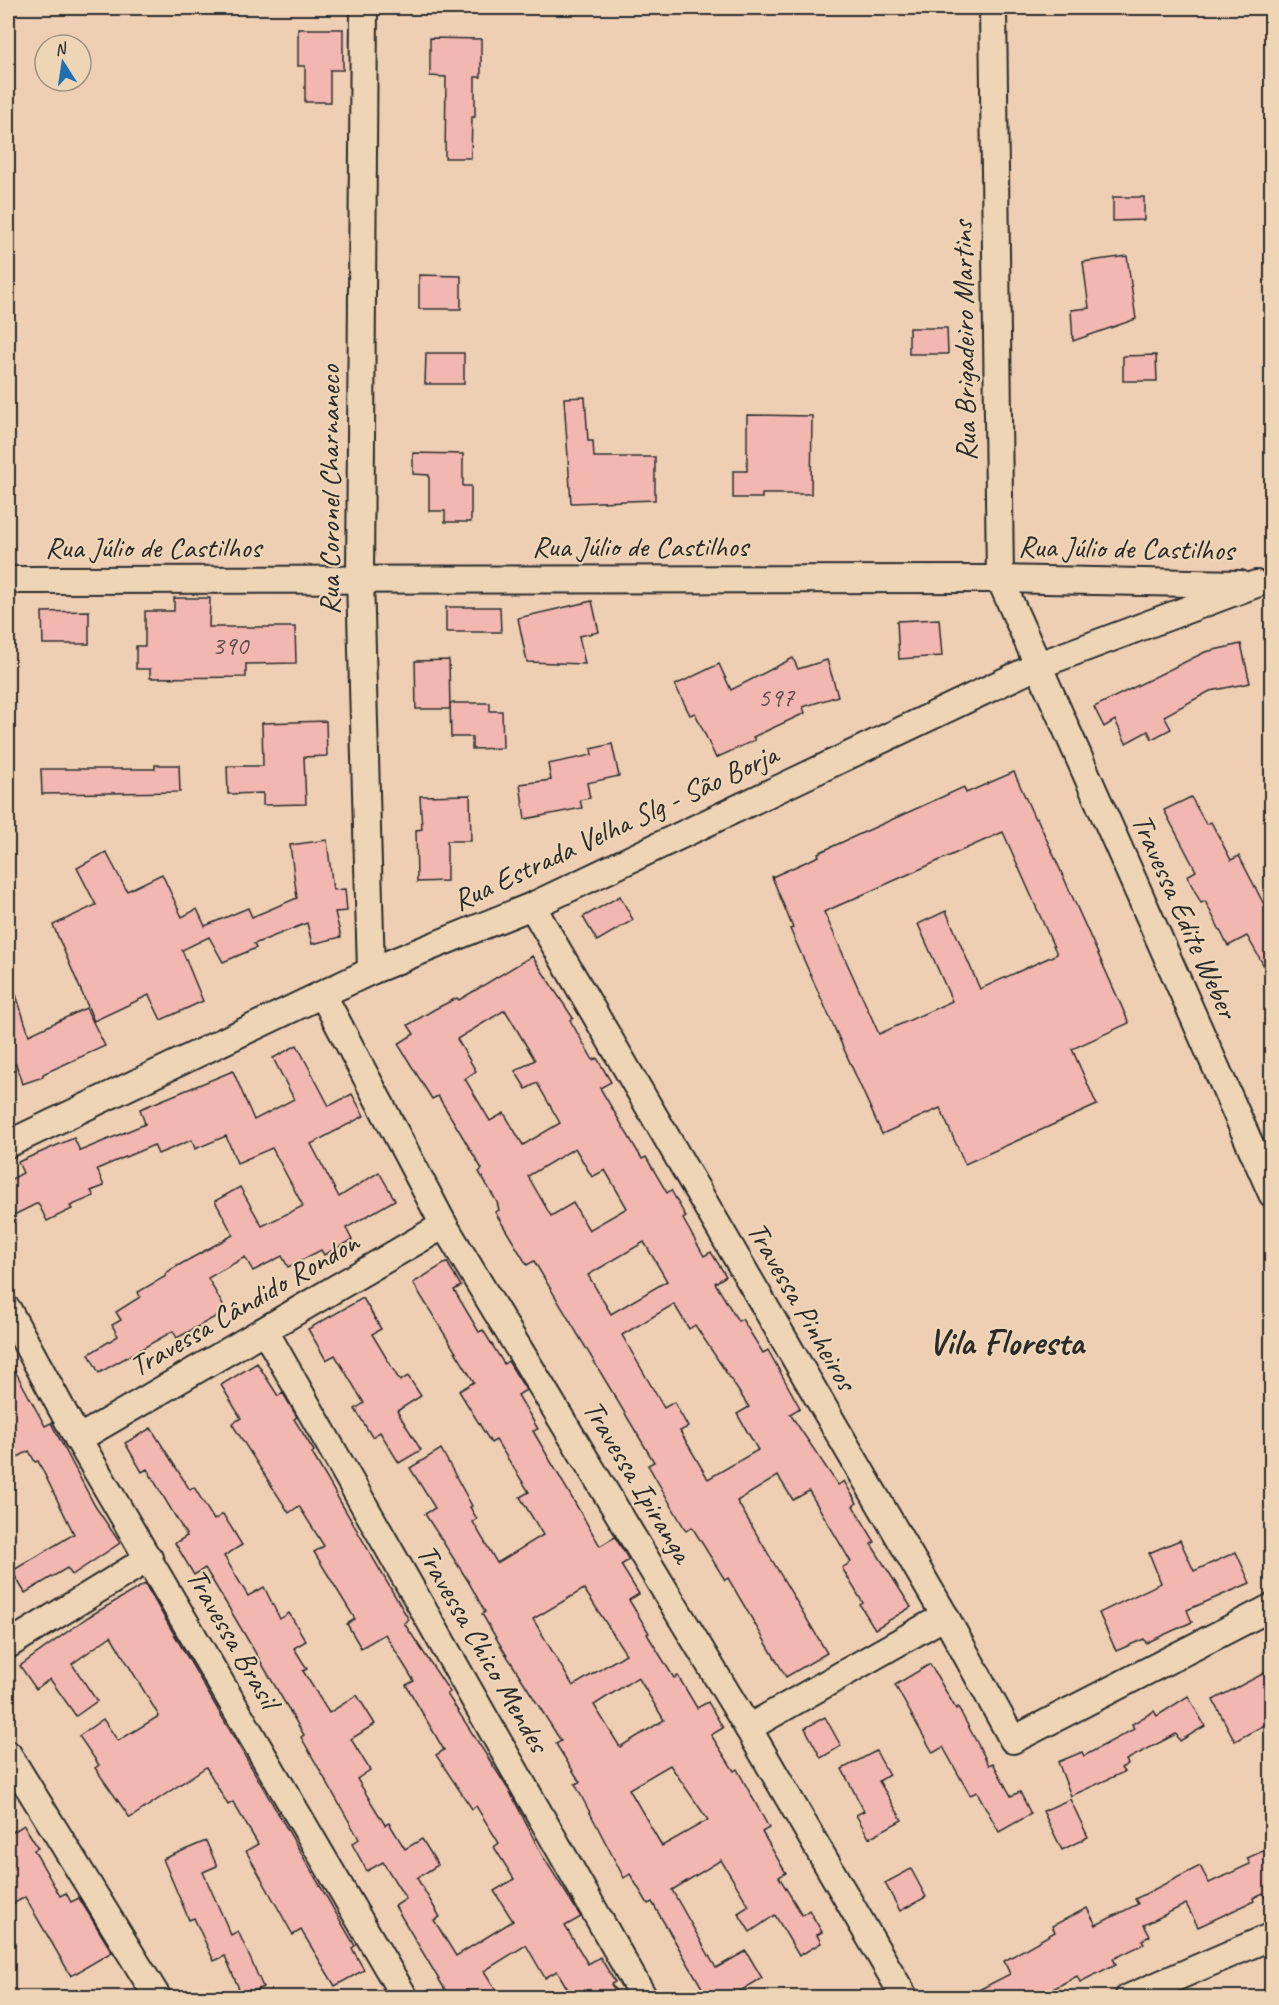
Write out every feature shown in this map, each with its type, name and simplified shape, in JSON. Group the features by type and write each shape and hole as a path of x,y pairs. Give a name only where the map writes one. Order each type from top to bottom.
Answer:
{"street":[{"name":"Rua Coronel Charnaneco","path":"364,8 360,579 371,971"},
{"name":"Rua Brigadeiro Martins","path":"993,8 1000,579 1039,665"},
{"name":"Rua Júlio de Castilhos","path":"8,580 1000,579 1264,584"},
{"name":"Rua Estrada Velha Slg - São Borja","path":"8,1144 371,971 532,906 1039,665 1264,584"},
{"name":"Travessa Edite Weber","path":"1039,665 1272,1194"},
{"name":"Travessa Pinheiros","path":"532,906 945,1616 1013,1740 1272,1607"},
{"name":"Travessa Ipiranga","path":"322,995 444,1225 748,1728 905,1998"},
{"name":"Travessa Cândido Rondon","path":"78,1439 444,1225"},
{"name":"Travessa Brasil","path":"8,1310 78,1439 405,1998"},
{"name":"Travessa Chico Mendes","path":"265,1331 644,1998"},
{"path":"8,1645 149,1558"},
{"path":"748,1728 945,1616"},
{"path":"8,1754 158,1998"},
{"path":"1128,1998 1272,1936"}],"building":[{"path":"298,29 343,29 343,70 330,70 330,102 305,102 305,66 298,66"},
{"path":"430,38 481,39 481,77 475,77 475,117 472,117 471,158 445,158 446,77 430,76"},
{"path":"1113,197 1144,197 1144,220 1113,221"},
{"path":"1127,256 1136,319 1073,341 1071,310 1089,308 1083,262"},
{"path":"419,275 461,276 461,309 419,309"},
{"path":"909,328 947,328 948,354 909,354"},
{"path":"426,353 464,353 464,384 425,384"},
{"path":"1156,355 1157,381 1123,381 1123,356"},
{"path":"585,397 588,441 593,441 594,457 655,457 655,500 571,503 564,398"},
{"path":"747,415 812,416 811,494 762,494 762,498 733,498 733,471 747,471"},
{"path":"413,453 463,454 463,486 471,486 471,522 445,522 445,511 429,511 429,475 413,474"},
{"path":"174,598 210,598 209,627 295,627 296,663 246,664 246,677 150,678 150,669 136,669 136,646 145,646 145,611 174,611"},
{"path":"592,601 599,632 579,636 585,664 527,662 518,618"},
{"path":"446,607 500,607 501,632 446,632"},
{"path":"89,611 89,644 43,644 42,612"},
{"path":"939,619 942,656 899,659 897,621"},
{"path":"1241,644 1250,683 1210,691 1164,716 1171,729 1152,739 1148,731 1126,743 1115,720 1104,727 1094,707 1205,652"},
{"path":"793,658 798,669 827,660 838,696 803,707 805,713 753,737 755,740 716,758 695,713 690,715 675,685 719,664 731,690"},
{"path":"449,660 450,709 416,709 415,661"},
{"path":"450,703 490,703 490,711 502,711 503,748 472,749 472,737 451,737"},
{"path":"326,721 327,756 304,757 306,804 263,805 263,793 228,794 227,766 263,766 262,723"},
{"path":"612,744 619,776 587,783 590,798 580,800 582,808 525,819 520,784 551,780 548,764 592,755 591,749"},
{"path":"155,765 179,765 180,792 42,794 41,769 155,769"},
{"path":"1014,772 1129,1023 1072,1049 1097,1105 965,1164 940,1108 882,1134 790,929 793,928 772,877 819,856 818,853 964,787 966,793","holes":["1003,832 1057,954 980,989 946,911 918,924 952,1001 879,1034 824,912"]},
{"path":"470,795 471,841 447,841 447,881 417,882 416,830 422,829 420,796"},
{"path":"1191,797 1206,824 1211,822 1231,860 1239,856 1272,920 1272,980 1247,936 1228,946 1205,901 1201,903 1187,876 1196,871 1164,810"},
{"path":"327,840 333,890 345,889 347,911 335,912 341,937 312,944 307,923 254,944 256,948 223,962 209,937 182,950 203,1001 161,1020 149,995 94,1021 53,925 96,905 77,868 106,852 127,891 162,874 182,917 197,909 205,926 248,908 252,917 297,898 290,845"},
{"path":"620,896 633,920 597,941 583,917"},
{"path":"532,956 573,1018 570,1020 593,1060 597,1058 611,1082 600,1088 642,1159 646,1157 667,1193 671,1190 686,1217 683,1219 704,1256 711,1252 726,1276 715,1283 738,1321 742,1319 763,1353 768,1350 800,1408 790,1414 838,1485 844,1481 857,1503 853,1506 875,1542 871,1544 911,1607 875,1629 860,1605 863,1603 842,1568 851,1562 809,1491 793,1500 778,1476 737,1501 827,1653 786,1677 728,1578 725,1580 692,1527 686,1531 648,1465 654,1462 534,1261 527,1265 495,1212 499,1210 497,1202 479,1172 482,1169 438,1096 432,1099 398,1044 414,1034 408,1025 457,998 459,1000","holes":["505,1010 535,1060 515,1071 526,1089 537,1083 560,1123 523,1145 504,1113 490,1121 465,1079 476,1071 457,1039","575,1148 592,1177 605,1170 627,1208 589,1230 573,1203 551,1216 528,1176","644,1242 667,1281 611,1314 588,1275","674,1304 689,1329 695,1325 749,1407 737,1414 758,1450 708,1479 680,1431 688,1427 674,1402 664,1408 622,1335"]},
{"path":"8,982 12,982 29,1035 86,1008 105,1046 43,1074 43,1077 22,1084 16,1064 8,1067"},
{"path":"297,1045 329,1106 352,1094 364,1116 311,1144 339,1197 379,1172 395,1200 346,1228 352,1240 324,1255 321,1250 288,1267 282,1256 253,1271 245,1257 208,1278 226,1311 177,1338 173,1331 99,1373 89,1354 118,1336 112,1325 121,1320 116,1312 140,1297 138,1292 166,1276 165,1274 172,1269 233,1235 215,1201 240,1187 262,1226 303,1206 272,1148 237,1163 226,1136 195,1149 192,1140 158,1154 154,1145 97,1169 104,1186 91,1191 94,1196 70,1206 72,1209 47,1221 38,1203 8,1218 8,1181 23,1173 18,1162 74,1138 80,1151 145,1124 140,1109 233,1071 254,1120 294,1099 273,1058"},
{"path":"447,1262 461,1286 454,1290 479,1332 483,1330 504,1364 508,1361 526,1390 518,1395 538,1429 533,1431 600,1546 615,1537 629,1560 621,1565 639,1594 629,1600 674,1678 678,1676 697,1708 708,1702 723,1728 711,1735 734,1771 737,1769 769,1828 762,1832 786,1873 779,1877 802,1915 809,1910 822,1932 817,1935 821,1943 799,1956 775,1915 750,1932 738,1913 749,1906 721,1860 672,1890 716,1968 746,1951 762,1978 729,1998 708,1998 652,1902 648,1904 630,1874 624,1878 575,1784 580,1782 556,1744 561,1741 502,1648 482,1614 485,1612 468,1581 425,1514 435,1508 410,1468 441,1449 472,1506 470,1507 477,1519 473,1522 497,1563 543,1535 520,1497 529,1492 496,1440 491,1443 459,1391 474,1382 413,1283","holes":["584,1589 626,1654 573,1686 533,1619","638,1677 664,1720 620,1747 594,1705","670,1765 708,1820 662,1846 629,1789"]},
{"path":"363,1298 381,1329 372,1334 400,1381 408,1376 421,1396 397,1411 421,1450 399,1463 380,1432 372,1437 355,1409 364,1403 335,1355 326,1360 308,1329"},
{"path":"8,1358 45,1426 51,1423 95,1506 120,1543 72,1575 67,1568 25,1593 12,1571 74,1534 38,1461 35,1462 29,1451 18,1457 8,1439"},
{"path":"257,1363 278,1396 283,1393 297,1417 294,1419 314,1451 312,1453 409,1620 404,1623 450,1692 447,1694 510,1792 542,1855 581,1917 565,1926 588,1964 600,1957 615,1982 611,1984 620,1998 573,1998 557,1971 545,1978 526,1945 484,1971 501,1998 450,1998 395,1906 406,1899 383,1862 367,1871 352,1844 359,1839 301,1737 304,1735 205,1568 194,1575 175,1543 187,1536 147,1469 142,1472 125,1443 151,1428 190,1490 194,1487 214,1520 223,1514 242,1545 224,1556 248,1596 264,1587 280,1619 289,1613 306,1641 294,1648 307,1669 303,1671 329,1713 357,1695 375,1724 351,1739 370,1770 357,1779 385,1825 389,1823 405,1849 422,1839 438,1865 417,1878 440,1917 434,1920 456,1956 513,1921 494,1891 514,1879 494,1847 499,1843 476,1806 472,1809 436,1755 444,1750 406,1685 414,1681 385,1634 361,1648 347,1624 355,1619 314,1552 324,1546 299,1506 289,1513 232,1424 241,1418 221,1385"},
{"path":"1180,1540 1194,1571 1236,1552 1250,1583 1187,1610 1192,1622 1146,1643 1144,1639 1116,1651 1099,1613 1161,1583 1149,1553"},
{"path":"145,1584 355,1946 352,1948 364,1970 335,1986 301,1930 293,1935 246,1851 258,1844 233,1802 228,1805 206,1767 130,1818 95,1768 99,1765 79,1736 103,1719 118,1741 159,1716 111,1636 72,1664 97,1701 76,1716 50,1679 36,1689 20,1666 88,1617"},
{"path":"930,1664 956,1709 958,1707 989,1765 993,1763 1011,1796 1020,1792 1031,1814 999,1832 977,1792 970,1795 943,1747 933,1753 895,1685"},
{"path":"1272,1669 1272,1721 1235,1741 1213,1700"},
{"path":"1188,1696 1205,1726 1180,1741 1176,1734 1126,1760 1128,1764 1121,1768 1124,1772 1071,1796 1058,1762 1082,1752 1084,1756 1134,1729 1132,1724 1154,1711 1157,1716"},
{"path":"825,1717 841,1746 821,1758 805,1728"},
{"path":"876,1751 889,1775 879,1781 902,1820 869,1838 856,1815 864,1811 842,1769"},
{"path":"1070,1799 1088,1837 1062,1850 1043,1811"},
{"path":"24,1825 38,1848 34,1850 60,1896 66,1893 71,1902 79,1898 112,1952 71,1976 25,1897 8,1907 8,1835"},
{"path":"206,1841 217,1866 203,1872 231,1935 238,1931 263,1987 242,1996 225,1956 214,1961 194,1918 189,1920 163,1859"},
{"path":"1272,1847 1272,1912 1263,1893 1253,1898 1254,1901 1198,1927 1186,1904 1144,1925 1150,1936 1142,1940 1144,1944 1113,1959 1116,1964 1080,1982 1077,1976 1036,1998 963,1998 1010,1974 1004,1961 1055,1932 1052,1926 1087,1908 1096,1925 1138,1904 1135,1899 1200,1866 1209,1883 1250,1864 1247,1858"},
{"path":"911,1869 926,1897 900,1911 885,1883"}],"district":[{"name":"Vila Floresta","path":"1006,1341"}]}
